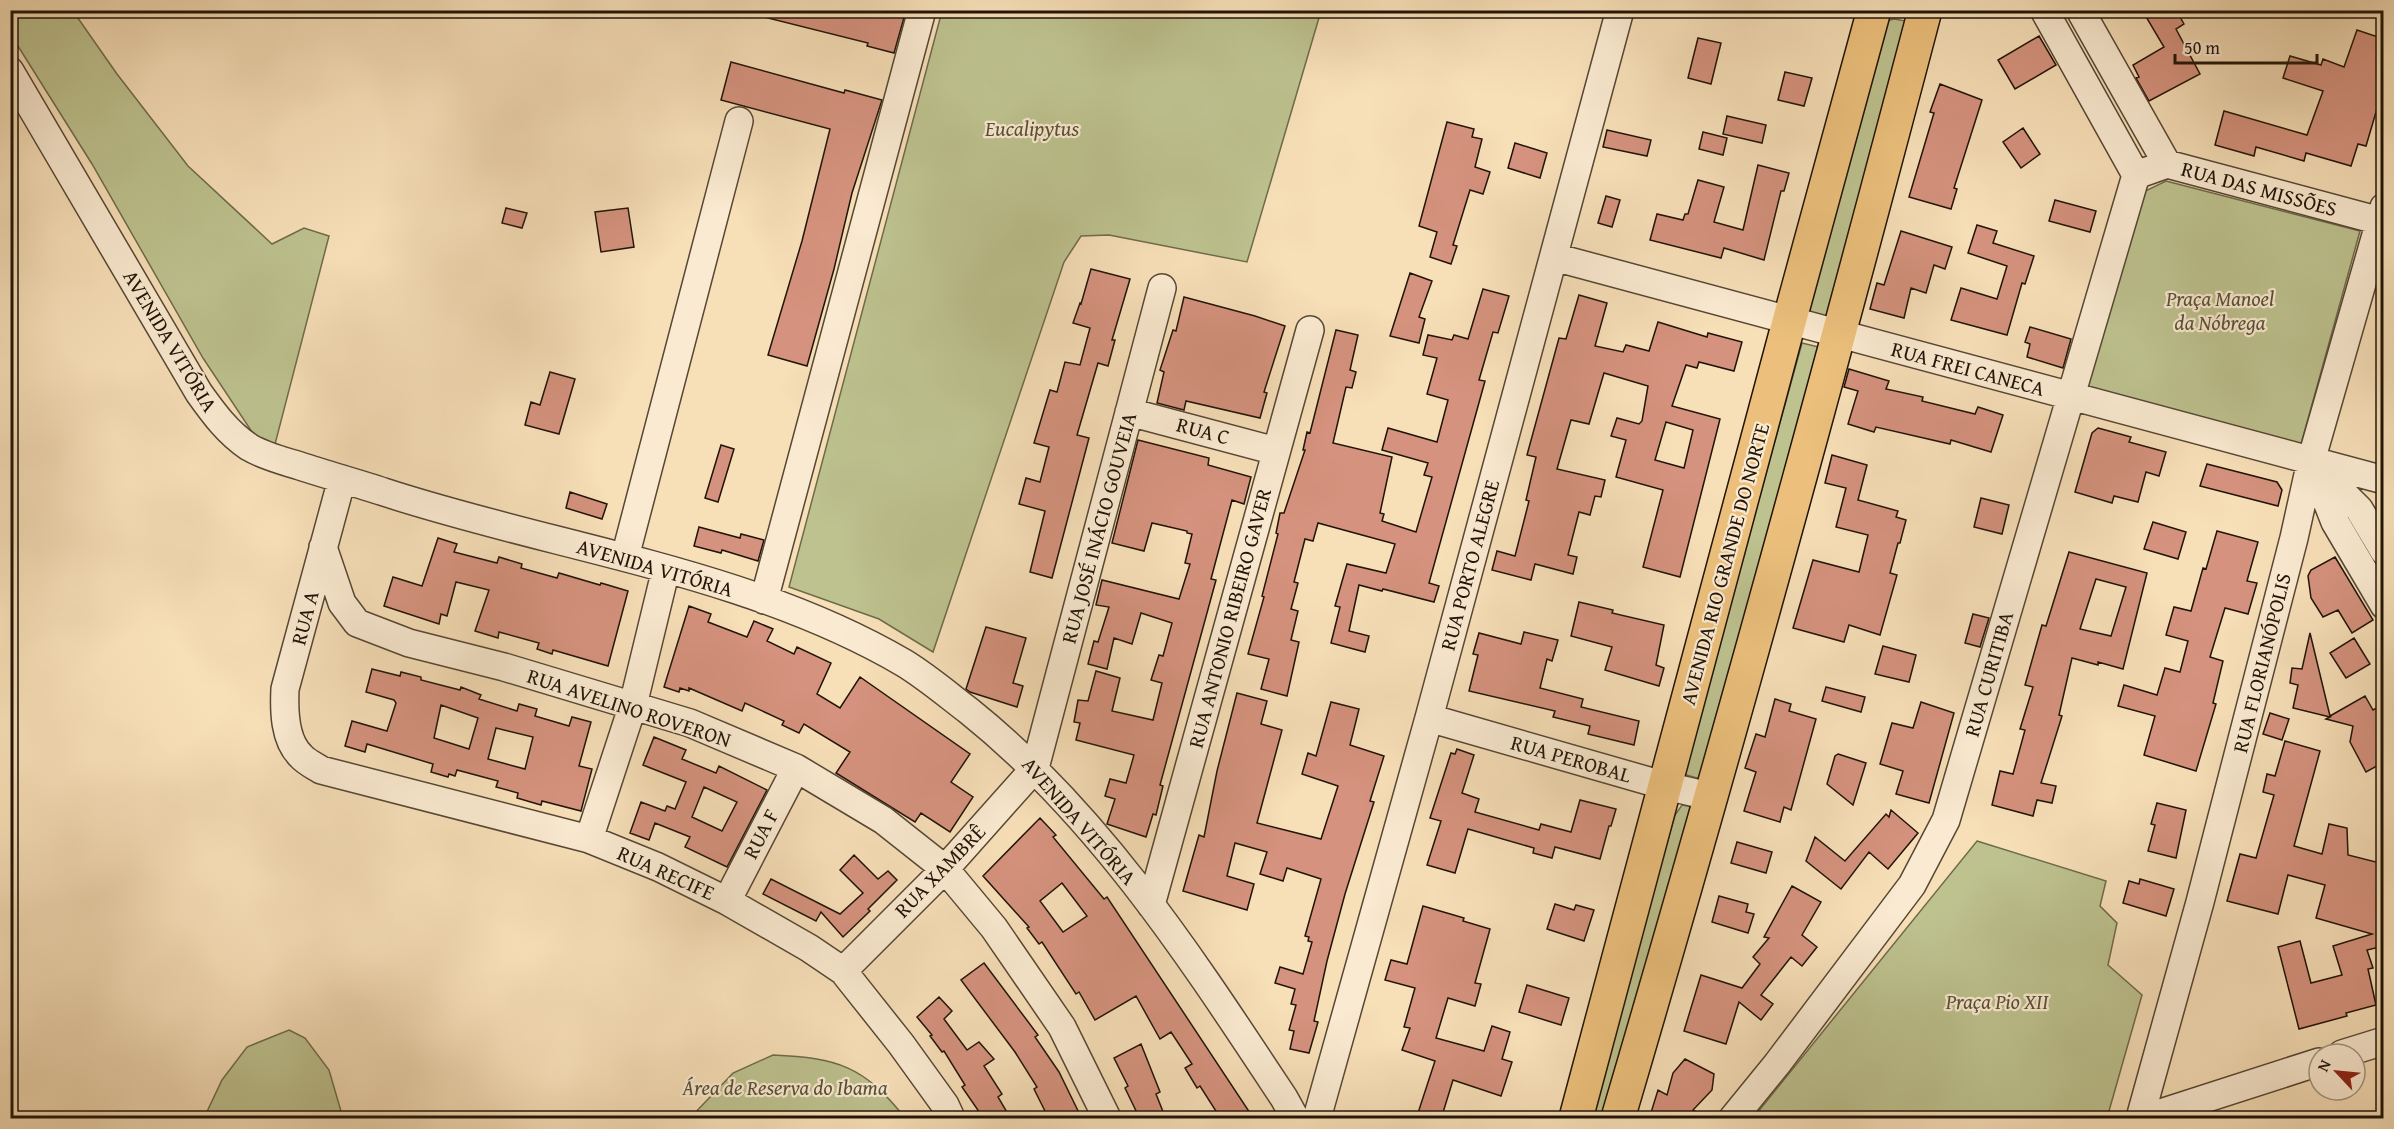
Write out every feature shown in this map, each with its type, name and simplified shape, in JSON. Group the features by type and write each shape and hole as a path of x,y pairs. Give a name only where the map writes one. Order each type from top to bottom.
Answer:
{"main road":[{"name":"AVENIDA RIO GRANDE DO NORTE","path":"1576,1119 1874,10"},
{"path":"1618,1119 1713,797 1840,334 1922,12"}],"street":[{"path":"764,600 922,10"},
{"name":"RUA PORTO ALEGRE","path":"1317,1119 1429,718 1620,10"},
{"path":"2044,10 2136,175"},
{"path":"2080,10 2167,164"},
{"name":"AVENIDA VITÓRIA","path":"10,71 199,393 224,428 252,449 342,479 427,506 666,569 764,600 857,638 906,664 981,721 1035,768 1103,842 1193,962 1295,1119"},
{"path":"625,558 739,121"},
{"name":"RUA DAS MISSÕES","path":"2136,175 2167,164 2382,217"},
{"name":"RUA CURITIBA","path":"1733,1119 1912,885 1946,820 2136,175"},
{"name":"RUA FLORIANÓPOLIS","path":"2139,1119 2200,902 2294,538 2311,460 2382,217"},
{"name":"RUA FREI CANECA","path":"1554,257 2384,480"},
{"name":"RUA JOSÉ INÁCIO GOUVEIA","path":"1035,768 1162,288"},
{"name":"RUA ANTONIO RIBEIRO GAVER","path":"1151,905 1311,330"},
{"name":"RUA C","path":"1129,412 1276,451"},
{"path":"2311,460 2359,509 2384,551"},
{"path":"2311,460 2335,522 2384,605"},
{"name":"RUA A","path":"300,756 289,734 284,714 285,689 342,479"},
{"name":"RUA AVELINO ROVERON","path":"323,547 342,603 357,623 409,643 504,667 690,723 796,768 883,820 945,869 994,928 1062,1026 1107,1119"},
{"path":"589,839 633,705 666,569"},
{"name":"RUA PEROBAL","path":"1429,718 1666,786 1713,797"},
{"name":"RUA RECIFE","path":"300,756 321,770 589,839 658,867 728,901 843,971 901,1044 945,1105 951,1119"},
{"name":"RUA F","path":"728,901 796,768"},
{"name":"RUA XAMBRÊ","path":"843,971 945,869 1035,768"},
{"path":"2367,1046 2384,1041"},
{"path":"2145,1119 2307,1066"}],"green space":[{"path":"11,11 73,11 117,74 188,166 272,244 304,228 329,236 274,448 252,432 203,358 92,164 11,35"},
{"name":"Eucalipytus","path":"942,11 1321,11 1247,262 1109,235 1081,236 1064,262 933,652 879,619 789,587"},
{"path":"1894,19 1906,21 1835,321 1807,313 1886,21"},
{"name":"Praça Manoel da Nóbrega","path":"2166,181 2360,231 2300,448 2078,391 2135,196"},
{"path":"1802,343 1823,348 1711,782 1683,774"},
{"path":"1682,805 1692,807 1613,1118 1589,1118 1675,815"},
{"name":"Praça Pio XII","path":"1977,841 2106,881 2100,906 2117,923 2108,965 2142,995 2107,1118 1753,1118"},
{"path":"289,1030 305,1038 329,1070 343,1118 204,1118 222,1080 247,1047"},
{"name":"Área de Reserva do Ibama","path":"773,1055 815,1059 848,1068 876,1087 905,1118 690,1118 733,1073"}],"building":[{"path":"761,10 890,10 905,14 894,53 867,46 868,43 760,16"},
{"path":"2142,10 2176,10 2184,24 2176,29 2200,74 2149,101 2136,78 2139,77 2133,65 2164,47"},
{"path":"2357,30 2384,39 2384,85 2366,146 2358,144 2351,166 2306,153 2304,161 2256,147 2254,156 2215,145 2224,111 2307,135 2323,91 2283,78 2290,56 2321,65 2323,59 2344,67"},
{"path":"2039,36 2056,65 2015,89 1998,60"},
{"path":"1698,38 1721,43 1711,84 1688,78"},
{"path":"731,62 844,93 845,90 882,100 852,193 807,366 768,355 802,241 830,129 721,100"},
{"path":"1785,72 1812,78 1804,106 1778,100"},
{"path":"1940,84 1982,100 1954,188 1957,189 1951,209 1909,197 1934,113 1930,112"},
{"path":"1727,116 1766,125 1762,143 1723,134"},
{"path":"1447,122 1474,129 1472,137 1482,139 1475,167 1490,172 1483,194 1470,190 1453,245 1457,246 1451,264 1430,257 1437,232 1419,226"},
{"path":"2023,128 2040,154 2021,168 2003,142"},
{"path":"1607,130 1651,140 1647,156 1603,147"},
{"path":"1703,132 1727,138 1723,155 1699,149"},
{"path":"1515,143 1547,153 1540,178 1508,168"},
{"path":"1758,165 1789,173 1784,191 1781,191 1764,260 1724,248 1721,258 1650,240 1657,214 1683,220 1685,214 1688,214 1698,180 1724,187 1714,222 1743,230"},
{"path":"1606,196 1620,200 1612,227 1598,223"},
{"path":"2055,200 2096,211 2090,232 2049,221"},
{"path":"506,208 527,213 522,228 502,223"},
{"path":"628,208 634,247 601,252 595,212"},
{"path":"1977,225 1997,231 1993,243 2034,256 2025,284 2022,283 2007,335 1951,320 1961,288 1997,299 2007,266 1968,253"},
{"path":"1901,231 1952,247 1945,269 1934,265 1926,293 1911,288 1904,318 1870,309 1877,283 1884,285"},
{"path":"1091,269 1130,279 1112,340 1115,340 1108,366 1098,363 1077,435 1089,438 1052,578 1030,572 1045,511 1019,504 1026,478 1040,482 1049,447 1034,443 1050,390 1057,392 1065,362 1080,365 1090,328 1073,323"},
{"path":"1410,273 1432,281 1419,317 1425,319 1419,343 1390,336"},
{"path":"1483,289 1509,296 1498,333 1493,332 1479,380 1485,381 1429,583 1439,586 1434,602 1359,585 1349,631 1369,636 1365,652 1331,643 1340,607 1335,606 1347,564 1386,573 1395,544 1318,523 1313,541 1305,539 1294,582 1298,583 1291,609 1298,611 1291,640 1299,642 1287,696 1261,689 1269,659 1248,654 1264,597 1262,596 1278,534 1276,533 1280,513 1284,513 1305,450 1303,450 1307,432 1310,433 1336,330 1358,335 1350,370 1356,372 1352,388 1346,387 1333,443 1392,457 1380,513 1384,514 1382,521 1416,532 1432,477 1424,475 1428,463 1382,450 1388,428 1437,442 1448,400 1427,394 1437,358 1423,355 1428,335 1452,340 1454,335 1468,339"},
{"path":"1579,295 1607,303 1595,346 1623,352 1626,345 1649,351 1658,322 1707,337 1708,333 1742,342 1734,371 1699,362 1697,368 1686,365 1672,406 1720,419 1680,577 1643,567 1663,490 1616,477 1626,440 1611,436 1617,418 1639,424 1642,421 1648,386 1604,373 1589,424 1571,420 1557,469 1605,480 1601,497 1595,496 1590,515 1579,512 1568,555 1577,557 1573,574 1535,564 1531,580 1492,570 1497,551 1515,556 1529,501 1526,500 1536,457 1527,455 1559,338 1566,339","holes":["1666,422 1693,430 1684,468 1655,460"]},
{"path":"1184,297 1285,326 1264,392 1267,393 1260,418 1186,401 1184,410 1157,403 1164,372 1160,370 1173,330 1176,331"},
{"path":"2030,327 2071,339 2063,368 2027,357 2030,344 2025,342"},
{"path":"1849,369 1889,381 1886,389 1923,397 1922,401 1975,414 1978,407 2003,415 1991,452 1951,440 1950,444 1876,427 1874,432 1848,424 1858,391 1844,387"},
{"path":"550,372 575,379 559,434 525,425 531,402 540,405"},
{"path":"2098,428 2131,437 2129,442 2166,452 2159,476 2146,472 2138,502 2114,496 2112,503 2075,492 2092,433"},
{"path":"1138,440 1209,458 1208,465 1251,477 1244,504 1232,500 1211,579 1216,580 1160,785 1163,786 1156,815 1153,814 1146,837 1107,824 1115,799 1105,796 1110,779 1126,783 1134,755 1076,740 1080,723 1074,722 1078,700 1088,701 1096,671 1120,678 1112,711 1153,720 1162,683 1151,680 1159,655 1163,656 1172,623 1141,613 1132,644 1114,638 1107,669 1088,664 1094,641 1098,642 1109,607 1096,605 1102,580 1179,599 1190,564 1185,563 1192,534 1187,531 1152,523 1144,551 1112,543"},
{"path":"721,445 734,449 718,502 705,498"},
{"path":"1832,455 1867,465 1858,500 1898,511 1896,517 1906,520 1890,573 1897,575 1880,635 1849,625 1844,642 1793,628 1813,560 1859,572 1868,535 1836,527 1846,488 1825,483"},
{"path":"2207,464 2277,482 2282,490 2278,506 2200,486"},
{"path":"570,492 607,504 602,519 566,508"},
{"path":"1981,498 2009,505 2002,534 1974,527"},
{"path":"2153,522 2186,532 2178,559 2144,549"},
{"path":"699,527 740,538 741,534 764,540 758,561 722,550 721,553 694,546"},
{"path":"2217,531 2258,542 2247,581 2257,583 2248,614 2225,608 2210,657 2223,661 2213,703 2216,704 2196,771 2144,755 2155,716 2118,706 2124,685 2157,695 2165,668 2180,672 2188,641 2166,635 2174,607 2191,611 2203,568 2206,569"},
{"path":"438,538 457,544 454,552 497,563 499,557 522,564 521,568 557,578 559,573 628,591 608,666 553,650 552,654 537,649 539,643 499,632 498,638 475,631 489,590 456,582 447,616 441,614 439,624 384,606 393,577 422,586"},
{"path":"2069,552 2147,573 2123,669 2072,658 2059,715 2062,716 2041,783 2056,786 2052,803 2037,800 2033,816 1992,805 2000,771 2013,774 2025,730 2020,729 2033,687 2025,685 2042,625 2046,626","holes":["2096,579 2126,587 2111,636 2080,629"]},
{"path":"2335,557 2373,620 2352,633 2338,610 2323,617 2311,598 2308,576 2311,570"},
{"path":"1579,602 1613,610 1612,613 1664,625 1656,665 1664,668 1659,686 1605,670 1612,647 1571,636"},
{"path":"689,606 711,614 708,622 747,637 754,621 773,629 767,641 794,654 797,647 831,663 817,694 840,708 860,677 970,754 951,782 973,797 950,832 921,813 915,822 836,773 850,752 804,724 799,733 782,725 784,721 745,703 742,711 689,688 689,691 680,688 679,692 664,687"},
{"path":"1973,614 1989,618 1980,647 1965,643"},
{"path":"986,627 1026,638 1013,683 1023,686 1017,707 966,689"},
{"path":"1524,632 1558,640 1552,661 1547,659 1540,688 1583,699 1581,707 1639,721 1634,745 1588,734 1590,726 1553,717 1555,711 1469,691 1478,655 1473,654 1479,633 1521,644"},
{"path":"2310,633 2330,716 2365,696 2373,710 2384,704 2384,762 2366,772 2350,742 2353,726 2326,719 2330,717 2293,708 2298,685 2290,683 2292,668 2302,669"},
{"path":"2354,638 2370,664 2346,678 2330,653"},
{"path":"1883,646 1916,655 1909,682 1875,674"},
{"path":"372,669 400,676 401,672 421,677 421,680 460,690 461,687 481,695 479,699 517,711 519,704 537,709 535,716 569,726 572,717 591,722 579,766 592,769 581,811 542,801 541,805 517,798 518,793 496,787 498,781 457,770 455,776 449,774 448,777 431,772 433,764 367,744 365,752 345,746 352,721 387,731 396,703 394,700 366,692","holes":["441,705 478,718 469,749 434,738","496,728 533,737 525,769 488,759"]},
{"path":"1826,687 1865,697 1861,712 1822,701"},
{"path":"1237,693 1267,701 1261,724 1282,730 1257,823 1321,839 1338,786 1302,774 1308,753 1316,756 1331,702 1359,709 1350,745 1384,756 1370,801 1374,802 1327,961 1314,1021 1318,1022 1309,1053 1290,1049 1294,1031 1289,1030 1296,1005 1291,1004 1295,989 1275,983 1280,967 1303,974 1312,942 1308,941 1309,937 1305,936 1321,879 1287,868 1283,881 1260,874 1267,852 1235,843 1227,876 1254,884 1247,910 1183,891 1199,835 1204,837 1217,771"},
{"path":"1775,699 1791,704 1789,711 1816,719 1791,810 1784,807 1780,822 1744,811 1756,772 1745,768 1756,734 1765,737"},
{"path":"1921,702 1954,713 1929,803 1896,794 1903,771 1880,764 1892,723 1913,728"},
{"path":"2270,713 2289,719 2282,740 2263,734"},
{"path":"654,737 686,750 682,759 716,773 719,766 767,790 727,867 685,847 690,837 655,823 649,840 630,833 641,802 665,811 667,806 675,809 686,782 643,765","holes":["704,787 737,802 722,831 692,817"]},
{"path":"2285,741 2320,751 2294,846 2322,854 2329,824 2347,828 2348,855 2384,864 2384,923 2380,923 2384,930 2384,946 2367,950 2373,968 2368,969 2376,1005 2346,1013 2347,1016 2299,1029 2278,947 2300,941 2311,983 2342,975 2333,946 2372,934 2316,918 2325,885 2288,875 2278,914 2227,901 2240,854 2256,858 2274,795 2263,792 2267,774 2275,776"},
{"path":"1457,749 1474,755 1462,793 1479,799 1475,812 1539,830 1541,824 1571,832 1580,800 1616,809 1600,859 1555,847 1552,858 1533,853 1534,848 1468,829 1455,873 1427,865 1441,821 1430,818 1451,753 1455,754"},
{"path":"1838,754 1866,763 1853,805 1827,784 1835,756"},
{"path":"2157,803 2186,810 2176,858 2148,851 2155,825 2151,824"},
{"path":"1891,810 1918,833 1888,869 1869,852 1841,889 1806,861 1815,837 1845,861 1886,814 1889,817"},
{"path":"1040,818 1056,835 1053,837 1104,899 1107,897 1254,1119 1221,1119 1200,1086 1197,1088 1185,1068 1192,1064 1171,1032 1160,1039 1136,996 1095,1020 1079,992 1076,994 1042,942 1039,944 1027,928 1029,927 983,876","holes":["1062,883 1087,916 1063,932 1040,901"]},
{"path":"1737,842 1772,852 1766,873 1731,863"},
{"path":"854,855 878,879 888,871 897,880 843,937 821,912 816,921 763,894 771,879 840,914 863,893 840,870"},
{"path":"2140,879 2174,889 2166,916 2123,903 2129,881 2139,884"},
{"path":"1792,886 1821,902 1802,935 1817,947 1802,966 1791,957 1761,995 1773,1004 1761,1020 1739,1002 1726,1044 1684,1031 1701,975 1742,988 1760,964 1753,957 1769,938 1764,937"},
{"path":"1719,896 1748,904 1746,912 1754,914 1748,933 1712,922"},
{"path":"1555,904 1574,910 1576,905 1594,910 1584,941 1547,929"},
{"path":"1423,906 1464,918 1463,921 1490,929 1475,983 1481,984 1475,1006 1448,998 1436,1038 1484,1051 1492,1026 1510,1032 1502,1059 1512,1062 1501,1096 1453,1080 1441,1119 1418,1113 1435,1061 1402,1050 1410,1028 1404,1027 1415,988 1385,980 1391,960 1407,964"},
{"path":"984,963 1038,1035 1035,1037 1059,1072 1082,1119 1049,1119 1034,1089 1037,1087 1015,1052 961,980"},
{"path":"1527,985 1569,998 1561,1025 1519,1012"},
{"path":"939,997 952,1011 944,1019 967,1050 979,1042 994,1059 984,1066 1002,1094 998,1097 1011,1119 984,1119 962,1087 965,1085 944,1051 942,1052 917,1017"},
{"path":"1141,1044 1160,1092 1156,1094 1166,1119 1140,1119 1125,1088 1128,1086 1114,1058"},
{"path":"1685,1059 1714,1074 1712,1090 1693,1110 1708,1119 1649,1119 1658,1090 1667,1095 1673,1073"}]}
